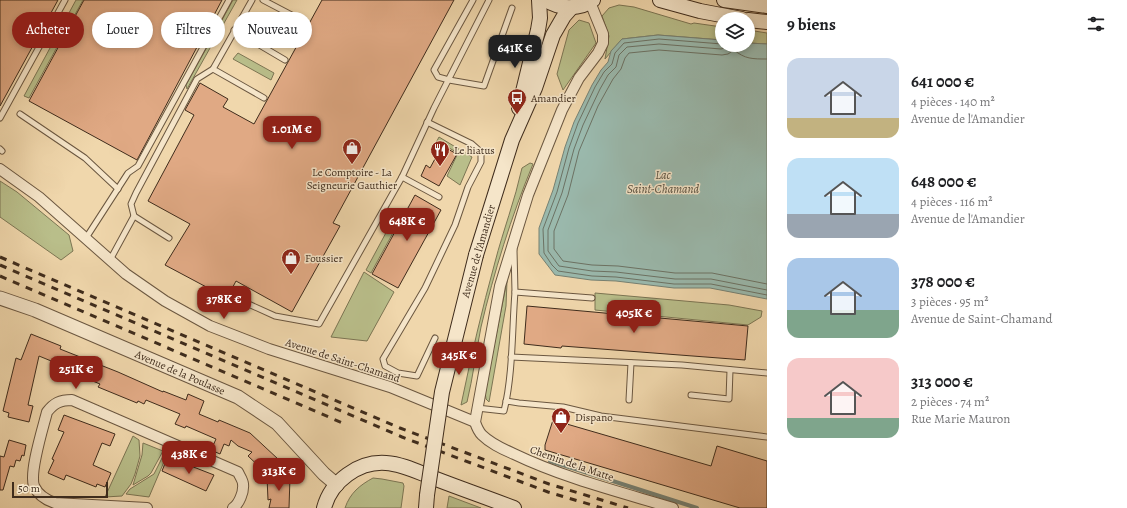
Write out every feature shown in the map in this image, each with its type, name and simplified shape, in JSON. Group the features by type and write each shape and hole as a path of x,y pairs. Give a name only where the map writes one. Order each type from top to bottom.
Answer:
{"main road":[{"path":"512,140 538,30 540,18 539,0"},
{"path":"546,0 560,6 572,7 581,6 592,1"},
{"path":"660,0 715,14"},
{"path":"728,0 767,6"},
{"name":"Avenue de l'Amandier","path":"426,508 442,392 476,255 512,140 535,88 553,35 564,16 572,7"},
{"path":"755,21 767,22"},
{"path":"324,508 329,494 343,478 360,467 379,463 388,463 401,466 514,508"}],"street":[{"path":"475,422 500,286 528,194 562,110 579,78 598,53 603,43 603,34 592,1"},
{"name":"Avenue de Saint-Chamand","path":"0,169 39,197 126,274 165,302 210,326 269,349 390,387 475,422"},
{"name":"Avenue de la Poulasse","path":"0,298 35,310 238,397 277,423 324,474 337,484"},
{"path":"148,508 55,503 47,500 38,492 34,484 33,472 47,412 52,405 62,400 72,400 238,472 243,484 240,498 235,507 232,508"},
{"name":"Chemin de la Matte","path":"475,422 478,430 483,436 496,445 536,464 587,482 673,508"}],"lane":[{"path":"0,118 65,0"},
{"path":"86,238 128,173 138,166 229,0"},
{"path":"245,12 252,0"},
{"path":"263,0 286,12"},
{"path":"473,0 434,70 438,77 484,86 512,8"},
{"path":"244,302 275,316 319,324 402,177 427,122 489,0"},
{"path":"110,260 134,216 131,204 136,193 196,79 213,69 233,32"},
{"path":"265,48 285,60"},
{"path":"213,69 264,98"},
{"path":"20,114 85,158 118,189"},
{"path":"427,122 472,144 481,152 481,162 468,187 455,225 425,288 383,359 385,366 398,373 417,376 434,338"},
{"path":"402,177 439,197"},
{"path":"134,216 170,238"},
{"path":"477,408 504,410 506,401 511,357 516,283 514,239"},
{"path":"515,292 592,298"},
{"path":"511,357 682,365 767,373"},
{"path":"629,400 631,363"},
{"path":"691,395 728,399 730,370"},
{"path":"506,401 519,404 562,407 601,416 767,437"}],"green space":[{"path":"76,0 83,0 76,12 70,12"},
{"path":"233,0 237,0 225,21 225,14"},
{"path":"619,5 634,7 691,24 694,23 715,26 715,39 658,35 622,39 605,59 609,36 602,16 609,8"},
{"path":"579,20 589,23 596,43 563,90 557,74 569,30"},
{"path":"755,31 767,33 767,44 755,43"},
{"path":"50,48 57,48 29,98 24,96"},
{"path":"206,48 210,48 187,89 186,85"},
{"path":"238,53 274,73 271,80 233,59"},
{"path":"439,137 472,157 460,185 447,176 458,153 442,144 436,154 431,152"},
{"path":"530,163 533,164 510,224 486,306 467,402 461,405 481,315 498,250 522,168"},
{"path":"0,181 17,192 69,235 73,251 61,260 0,217"},
{"path":"388,229 394,231 371,273 366,270"},
{"path":"364,272 394,292 367,341 331,337"},
{"path":"507,281 506,306 489,402 486,399 485,391"},
{"path":"595,293 729,305 762,311 761,317 748,325 595,310"},
{"path":"133,436 139,440 140,456 131,484 122,496 105,497"},
{"path":"143,443 163,451 151,473 133,485 142,455"},
{"path":"169,450 149,497 126,494 130,489 154,474 165,452"},
{"path":"373,478 403,483 404,486 401,508 345,508 356,490"},
{"path":"449,496 481,508 447,508"}],"water":[{"name":"Lac Saint-Chamand","path":"658,35 715,39 715,52 755,52 755,43 767,44 767,299 710,288 674,288 555,275 539,254 539,228 553,190 565,147 574,122 592,85 608,62 611,51 622,39"}],"building":[{"path":"0,0 58,0 51,12 12,12 12,48 32,48 0,106"},
{"path":"84,0 222,0 216,12 161,12 161,48 196,48 137,160 29,101 58,48 84,48 84,12 77,12"},
{"path":"322,0 454,0 333,223 340,226 292,312 236,281 227,298 165,265 190,224 148,201 194,115 185,110 200,83 228,99 223,107 254,124 296,48 312,48 312,18"},
{"name":"Le hiatus","path":"442,146 457,154 439,186 421,176 426,165 430,168"},
{"path":"415,195 441,210 398,288 372,274"},
{"path":"527,306 748,326 745,360 562,346 561,348 524,344"},
{"path":"31,334 61,346 60,349 163,392 186,400 188,394 204,401 199,414 218,422 219,420 250,433 278,459 265,472 248,456 252,452 238,446 231,440 229,446 224,444 220,454 211,450 216,439 186,426 185,428 175,424 180,414 146,400 144,404 138,401 137,403 98,387 100,384 78,375 76,380 58,373 61,365 39,356 28,405 33,406 29,422 8,417 9,413 3,411 16,358 21,360"},
{"path":"64,415 115,434 110,446 102,443 93,465 111,473 105,487 97,484 96,487 66,475 64,480 48,473 54,460 52,459 64,432 58,430"},
{"path":"553,420 711,466 717,446 767,461 767,508 740,508 545,450 545,445"},
{"path":"9,440 26,445 24,456 22,455 20,461 16,460 14,467 10,466 3,490 0,490 0,456 4,457"},
{"path":"166,461 175,466 178,461 214,475 206,491 162,471"},
{"path":"267,477 290,477 289,508 269,508 271,499 268,500"}],"waterway":[{"path":"550,461 697,508"}],"railway":[{"path":"0,257 400,428 549,484 628,508"},
{"path":"0,265 402,437 548,492 602,508"},
{"path":"0,276 345,424"}],"place":[{"name":"Amandier","path":"517,115"},
{"name":"Le Comptoire - La Seigneurie Gauthier","path":"352,165"},
{"name":"Le hiatus","path":"440,167"},
{"name":"Foussier","path":"291,275"},
{"name":"Dispano","path":"561,434"}]}
